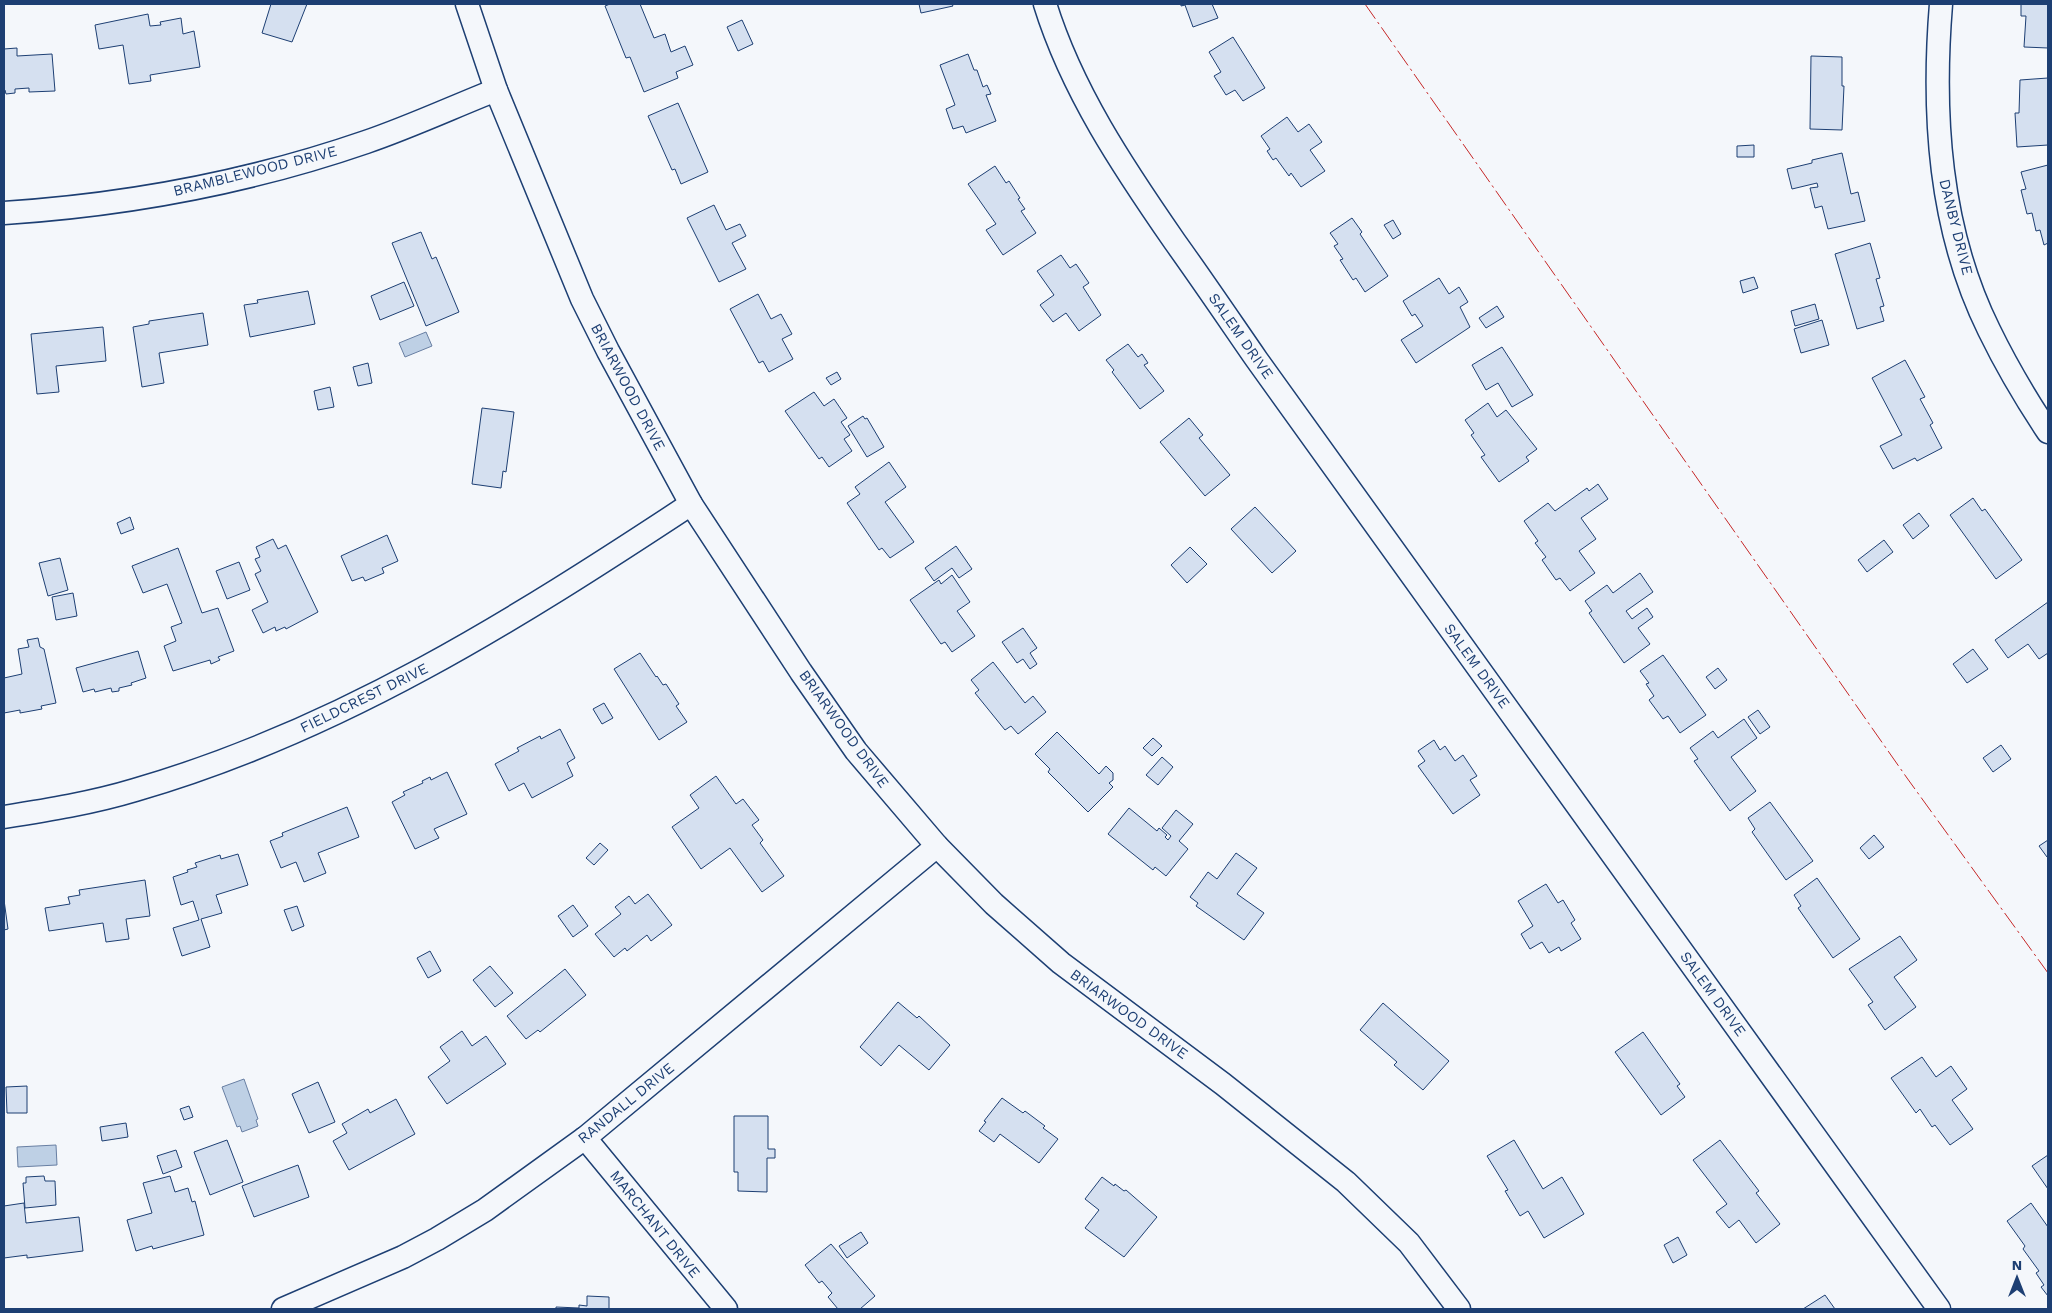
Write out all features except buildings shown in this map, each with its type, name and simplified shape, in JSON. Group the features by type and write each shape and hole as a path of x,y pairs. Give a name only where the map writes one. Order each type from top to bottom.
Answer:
{"street":[{"name":"BRIARWOOD DRIVE","path":"467,4 496,90 582,299 608,352 691,504 801,672 856,751 937,846 994,904 1060,963 1223,1084 1346,1182 1409,1243 1459,1309"},
{"name":"SALEM DRIVE","path":"1045,4 1062,52 1091,111 1111,146 1164,227 1939,1309"},
{"name":"DANBY DRIVE","path":"1941,4 1938,46 1938,124 1947,202 1954,231 1972,290 1988,329 2008,367 2048,432"},
{"name":"BRAMBLEWOOD DRIVE","path":"4,213 73,208 144,198 286,166 368,142 496,90"},
{"name":"FIELDCREST DRIVE","path":"4,817 76,804 158,783 254,749 313,724 454,653 568,584 691,504"},
{"name":"RANDALL DRIVE","path":"283,1309 384,1266 437,1239 485,1210 585,1138 937,846"},
{"name":"MARCHANT DRIVE","path":"585,1138 726,1309"}],"water":[{"path":"426,332 432,346 405,357 399,343"},
{"path":"244,1079 258,1119 256,1120 258,1126 242,1132 240,1126 237,1127 222,1087"},
{"path":"56,1145 57,1165 18,1167 17,1147"}],"power":[{"path":"1365,4 1907,778 2048,973"}]}
